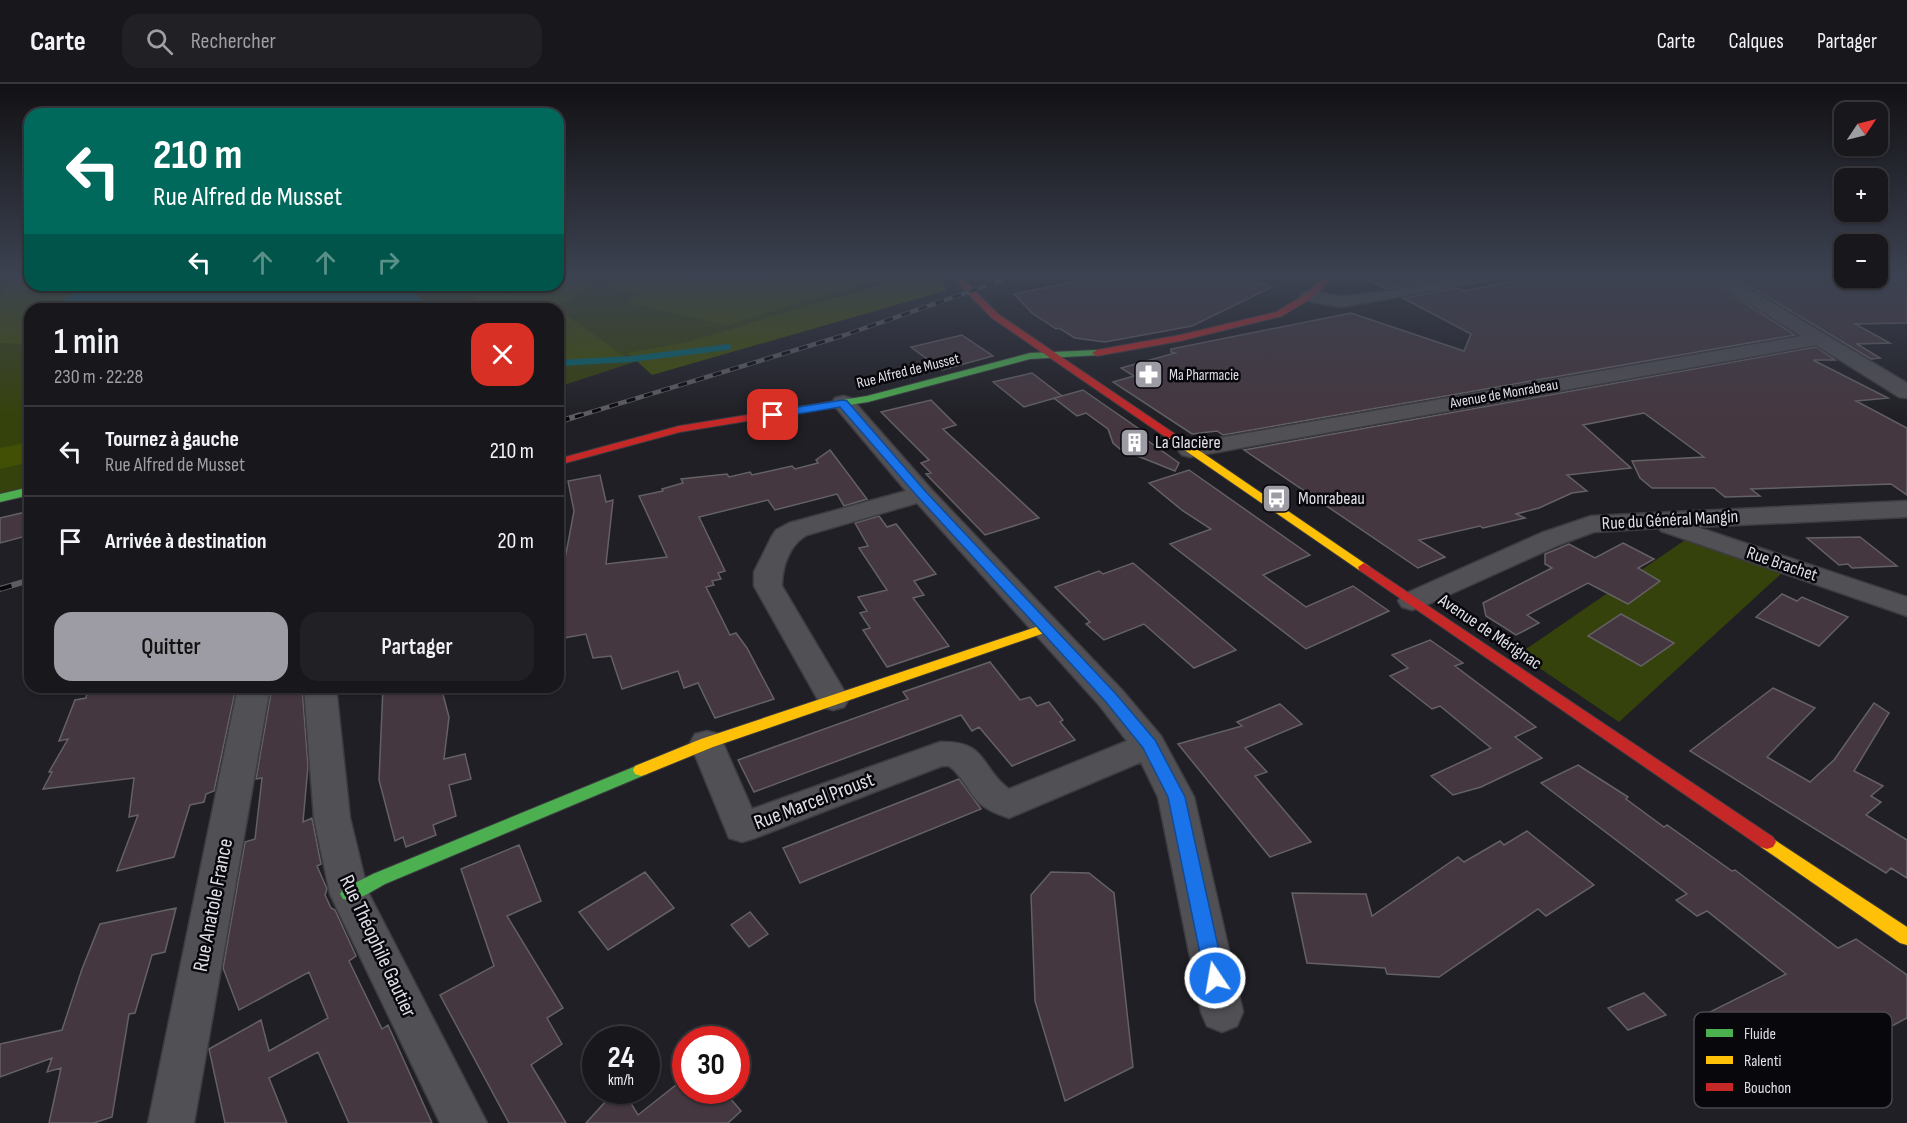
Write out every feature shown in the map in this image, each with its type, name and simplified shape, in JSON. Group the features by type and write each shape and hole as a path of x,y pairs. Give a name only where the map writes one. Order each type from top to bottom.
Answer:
{"street":[{"name":"Avenue de Mérignac","path":"1005,322 1907,937"},
{"name":"Rue Alfred de Musset","path":"564,460 679,429 843,403 922,386 1030,356 1086,355 1180,338 1244,322"},
{"path":"1791,322 1907,392"},
{"name":"Avenue de Monrabeau","path":"1190,450 1818,339"},
{"path":"843,403 922,494 1111,698 1149,745 1176,797 1222,1012"},
{"path":"0,498 24,492"},
{"path":"833,699 768,586 768,572 785,536 798,528 922,494"},
{"name":"Rue du Général Mangin","path":"1412,601 1550,540 1592,524 1907,509"},
{"name":"Rue Brachet","path":"1657,521 1907,607"},
{"path":"349,894 379,879 707,743 1045,628"},
{"name":"Rue Anatole France","path":"171,1123 253,693"},
{"name":"Rue Théophile Gautier","path":"321,693 331,809 343,876 349,894 464,1123"},
{"name":"Rue Marcel Proust","path":"707,743 742,828 940,754 958,755 970,765 990,794 999,802 1009,804 1149,745"}],"green space":[{"path":"0,322 24,322 24,489 0,494"},
{"path":"0,322 24,322 24,344 0,343"},
{"path":"564,322 756,322 564,385"},
{"path":"564,322 577,322 630,360 564,366"},
{"path":"716,322 735,322 727,325"},
{"path":"752,322 835,322 652,375 628,353 688,342"},
{"path":"24,443 24,463 0,469 0,448"},
{"path":"1685,540 1782,573 1619,722 1519,654"}],"building":[{"path":"1046,322 1199,322 1192,326 1105,342 1075,338 1059,328 1056,329"},
{"path":"1304,322 1379,322 1464,351 1471,334 1449,322 1776,322 1795,335 1223,435 1217,431 1192,434 1113,382 1134,376 1121,368 1175,353 1171,352 1171,349"},
{"path":"1810,322 1907,322 1855,324 1890,343 1857,344 1880,358 1871,359"},
{"path":"962,335 993,356 942,370 911,347"},
{"path":"1816,347 1835,360 1813,360 1888,398 1856,401 1907,428 1907,495 1891,484 1751,489 1760,496 1725,497 1714,488 1652,488 1640,478 1632,461 1704,457 1644,413 1583,425 1631,468 1567,475 1587,491 1572,493 1539,508 1516,514 1525,518 1419,540 1445,557 1418,568 1244,450"},
{"path":"1032,373 1062,396 1024,407 993,382"},
{"path":"1083,390 1142,431 1134,431 1179,463 1175,471 1120,449 1113,443 1108,429 1086,413 1077,416 1054,398"},
{"path":"931,400 956,425 943,429 1039,518 985,535 926,474 931,473 921,463 929,460 881,412"},
{"path":"830,450 867,499 844,506 837,494 775,510 768,500 699,517 725,571 718,573 721,579 712,581 714,585 706,587 730,635 736,633 747,648 774,699 715,718 698,683 684,688 678,671 622,689 611,656 593,658 586,634 564,638 564,564 574,511 568,481 600,475 606,502 613,500 606,564 667,557 639,496 663,491 662,489 683,483 681,479 727,474 729,477 750,472 752,475 792,466 795,469 818,463 816,460"},
{"path":"1189,470 1310,555 1263,575 1306,607 1353,586 1389,611 1306,649 1170,544 1211,529 1183,511 1149,483"},
{"path":"24,512 24,537 0,543 0,518"},
{"path":"879,516 887,527 896,524 936,574 914,581 924,595 913,598 949,646 887,667 863,630 870,628 860,613 867,611 858,597 887,590 859,548 868,546 855,523"},
{"path":"1860,537 1897,566 1852,568 1848,564 1839,565 1807,538"},
{"path":"1623,543 1654,559 1638,568 1660,581 1628,604 1588,583 1527,615 1539,623 1516,635 1486,616 1483,603 1552,568 1545,564 1545,554 1569,544 1595,558"},
{"path":"1133,563 1236,650 1194,668 1144,624 1104,640 1086,624 1090,622 1055,587 1099,571 1103,574"},
{"path":"1782,594 1797,601 1802,597 1848,617 1819,646 1756,617"},
{"path":"1621,614 1674,643 1641,666 1588,636"},
{"path":"1430,640 1463,663 1455,666 1536,727 1515,737 1542,758 1481,787 1453,795 1431,776 1491,748 1440,706 1432,709 1390,676 1408,668 1392,655"},
{"path":"990,662 1020,700 1030,697 1037,706 1049,702 1063,720 1060,722 1075,740 1012,766 979,727 972,731 961,715 754,792 738,760 908,699 903,692"},
{"path":"1773,688 1815,708 1767,757 1810,782 1834,760 1874,703 1889,713 1854,771 1883,786 1871,796 1881,802 1866,815 1907,840 1907,878 1891,868 1886,873 1690,751"},
{"path":"87,693 235,693 214,791 206,794 204,802 190,805 174,857 117,871 138,815 129,817 134,778 43,789 52,772 49,772 68,739 59,741 75,700 86,698"},
{"path":"271,693 302,693 308,766 303,822 312,818 321,864 317,866 327,889 325,895 331,908 335,910 356,956 349,961 382,1029 388,1025 432,1123 349,1123 318,1052 269,1078 287,1123 225,1123 209,1049 261,1020 269,1051 328,1018 309,972 239,1010 223,968 245,842 255,839 262,778 256,779"},
{"path":"383,693 443,693 449,717 444,759 465,754 471,779 449,785 456,816 433,825 436,835 406,847 403,837 395,841 379,780"},
{"path":"1280,704 1302,724 1245,748 1267,772 1255,776 1311,842 1270,857 1178,744 1242,726 1237,722"},
{"path":"1578,765 1628,797 1626,799 1664,827 1667,825 1732,871 1735,870 1838,948 1856,939 1907,975 1907,1018 1892,1026 1892,1012 1710,1012 1786,974 1707,911 1697,916 1676,900 1687,894 1541,783"},
{"path":"959,779 981,809 800,883 783,848"},
{"path":"1527,831 1594,885 1546,916 1538,909 1439,977 1387,974 1385,968 1307,963 1292,893 1366,894 1372,916 1458,857 1464,862 1500,841 1504,845"},
{"path":"519,845 541,901 507,916 563,1008 547,1018 562,1044 531,1065 566,1123 509,1123 440,995 494,966 461,869"},
{"path":"645,872 674,908 608,950 579,912"},
{"path":"1051,872 1089,873 1114,893 1133,1067 1065,1101 1035,1001 1031,895"},
{"path":"176,908 165,952 152,955 135,1013 129,1014 112,1117 94,1123 49,1123 61,1068 47,1072 52,1058 0,1077 0,1044 62,1030 100,924"},
{"path":"750,912 768,934 749,947 731,925"},
{"path":"1644,993 1666,1015 1628,1030 1608,1008"},
{"path":"672,1088 672,1104 735,1104 741,1111 728,1123 586,1123 603,1104 631,1104 638,1115 652,1104 660,1104 660,1098"}],"waterway":[{"path":"564,363 631,359 728,347"}],"railway":[{"path":"575,417 881,322"},
{"path":"564,420 580,415"},
{"path":"0,589 24,582"}],"traffic: fast":[{"path":"785,412 868,399 1030,356 1097,353"},
{"path":"0,498 24,492"},
{"path":"349,894 379,879 641,770"}],"traffic: slow":[{"path":"1171,436 1364,567"},
{"path":"641,770 707,743 1045,628"},
{"path":"1767,842 1907,937"}],"traffic: jam":[{"path":"1005,322 1171,436"},
{"path":"1097,353 1180,338 1244,322"},
{"path":"564,460 679,429 785,412"},
{"path":"1364,567 1767,842"}],"place":[{"name":"Ma Pharmacie","path":"1148,375"},
{"name":"La Glacière","path":"1134,442"},
{"name":"Monrabeau","path":"1277,498"}],"route":[{"path":"773,415 843,403 922,494 1111,698 1149,745 1176,797 1215,978"}]}
